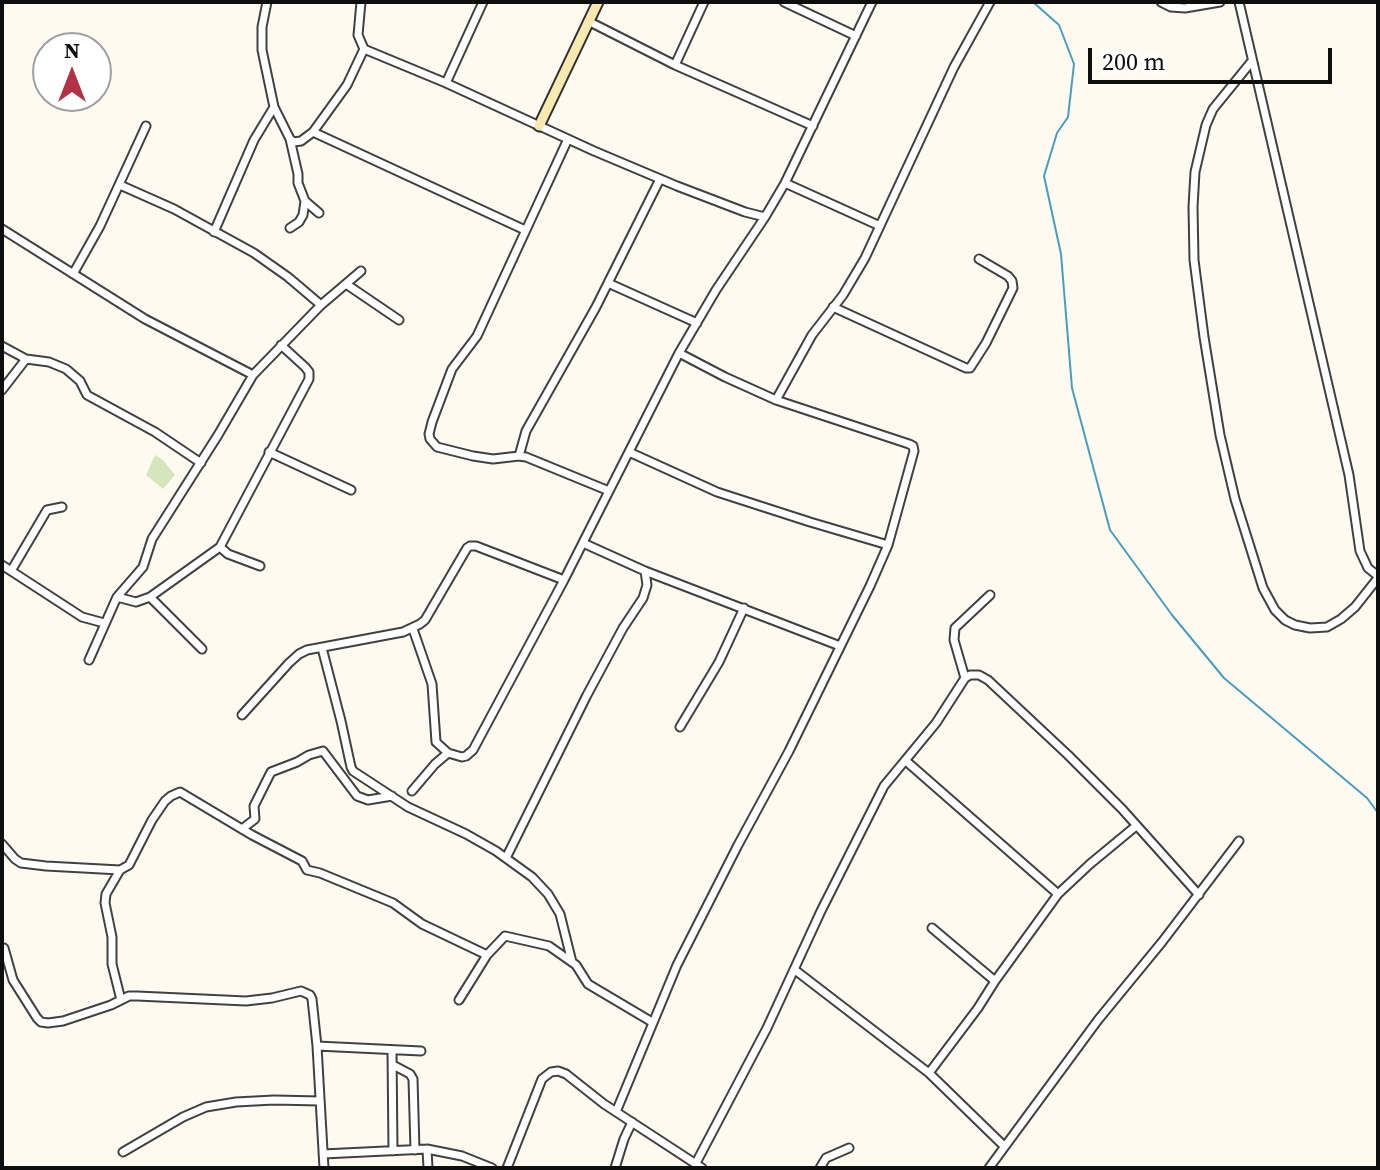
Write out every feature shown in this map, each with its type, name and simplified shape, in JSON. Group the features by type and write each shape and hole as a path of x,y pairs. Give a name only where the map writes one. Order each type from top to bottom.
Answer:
{"street":[{"path":"267,2 262,50 274,107 290,139 298,183 305,201 319,213"},
{"path":"361,2 358,35 364,49 660,179 737,210 765,217"},
{"path":"446,83 483,2"},
{"path":"539,126 598,2"},
{"path":"675,65 704,2"},
{"path":"784,2 856,36"},
{"path":"413,629 432,684 436,742 448,753 462,757 470,754 564,580 679,353 785,183 872,2"},
{"path":"776,400 812,335 852,281 954,67 990,2"},
{"path":"1161,2 1171,7 1185,8 1220,2"},
{"path":"1239,2 1349,475 1360,551 1368,568 1378,577 1355,607 1327,627 1310,628 1285,620 1275,610 1263,588 1235,499 1220,435 1204,337 1194,260 1195,172 1213,109 1252,61"},
{"path":"588,21 675,65 813,126"},
{"path":"290,139 301,141 313,132 347,85 364,49"},
{"path":"214,232 254,140 274,107"},
{"path":"73,274 100,226 146,126"},
{"path":"313,132 525,230"},
{"path":"568,139 477,336 452,369 429,434 437,447 493,459 519,456 609,491"},
{"path":"519,456 526,431 608,283 660,179"},
{"path":"785,183 880,226"},
{"path":"120,185 174,209 266,261 321,305"},
{"path":"290,228 303,215 305,201"},
{"path":"2,229 145,319 253,375"},
{"path":"833,307 970,368 1013,288 1008,276 979,259"},
{"path":"89,660 117,597 143,567 152,539 253,375 321,305 361,271"},
{"path":"608,283 697,323"},
{"path":"346,284 399,320"},
{"path":"117,597 136,602 150,597 220,547 309,379 305,367 281,345"},
{"path":"2,346 26,359 49,362 66,369 80,381 87,395 163,436 201,463"},
{"path":"616,1112 690,938 789,751 888,545 913,456 913,446 776,400 679,353"},
{"path":"2,390 26,359"},
{"path":"269,452 351,490"},
{"path":"629,452 717,492 888,545"},
{"path":"11,571 47,510 62,507"},
{"path":"583,543 645,571 840,646"},
{"path":"242,715 289,663 307,650 413,629 425,620 470,546 564,580"},
{"path":"220,547 228,554 260,566"},
{"path":"2,565 82,617 104,623"},
{"path":"506,858 587,695 643,598 647,585 645,571"},
{"path":"965,678 954,640 955,628 990,595"},
{"path":"150,597 202,649"},
{"path":"680,727 719,662 744,608"},
{"path":"322,648 353,771 408,807 466,834 532,877 548,894 560,914 572,962"},
{"path":"507,1168 536,1090 542,1079 558,1071 699,1165 884,786 936,723 965,678 975,674 988,680 1100,787 1199,895"},
{"path":"242,829 255,819 254,806 271,772 323,751 357,796 368,800 392,796"},
{"path":"412,791 448,753"},
{"path":"906,761 1058,894"},
{"path":"121,1000 112,964 106,894 120,870 129,865 165,801 176,793 185,793 242,829 302,861 307,870 393,903 422,924 487,955"},
{"path":"929,1073 1058,894 1136,826"},
{"path":"989,1168 1107,1008 1239,841"},
{"path":"2,844 21,863 120,870"},
{"path":"932,928 995,981"},
{"path":"556,951 563,929"},
{"path":"459,1000 487,955 505,936 549,946 572,962 588,984 652,1022"},
{"path":"4,948 13,980 41,1022 63,1021 137,996 246,1001 305,992 310,995 317,1046 324,1168"},
{"path":"795,970 929,1073 1004,1146"},
{"path":"317,1046 421,1051"},
{"path":"392,1051 393,1151"},
{"path":"393,1065 413,1079 415,1150"},
{"path":"123,1152 206,1107 274,1100 320,1101"},
{"path":"615,1168 632,1122"},
{"path":"820,1168 826,1158 849,1148"},
{"path":"323,1154 427,1149 462,1156 492,1168"},
{"path":"427,1149 428,1168"}],"green space":[{"path":"155,455 175,475 163,489 146,475"}],"waterway":[{"path":"1033,2 1059,25 1074,64 1068,117 1057,133 1044,176 1061,254 1072,388 1110,530 1172,615 1224,678 1367,798 1378,813"}]}
